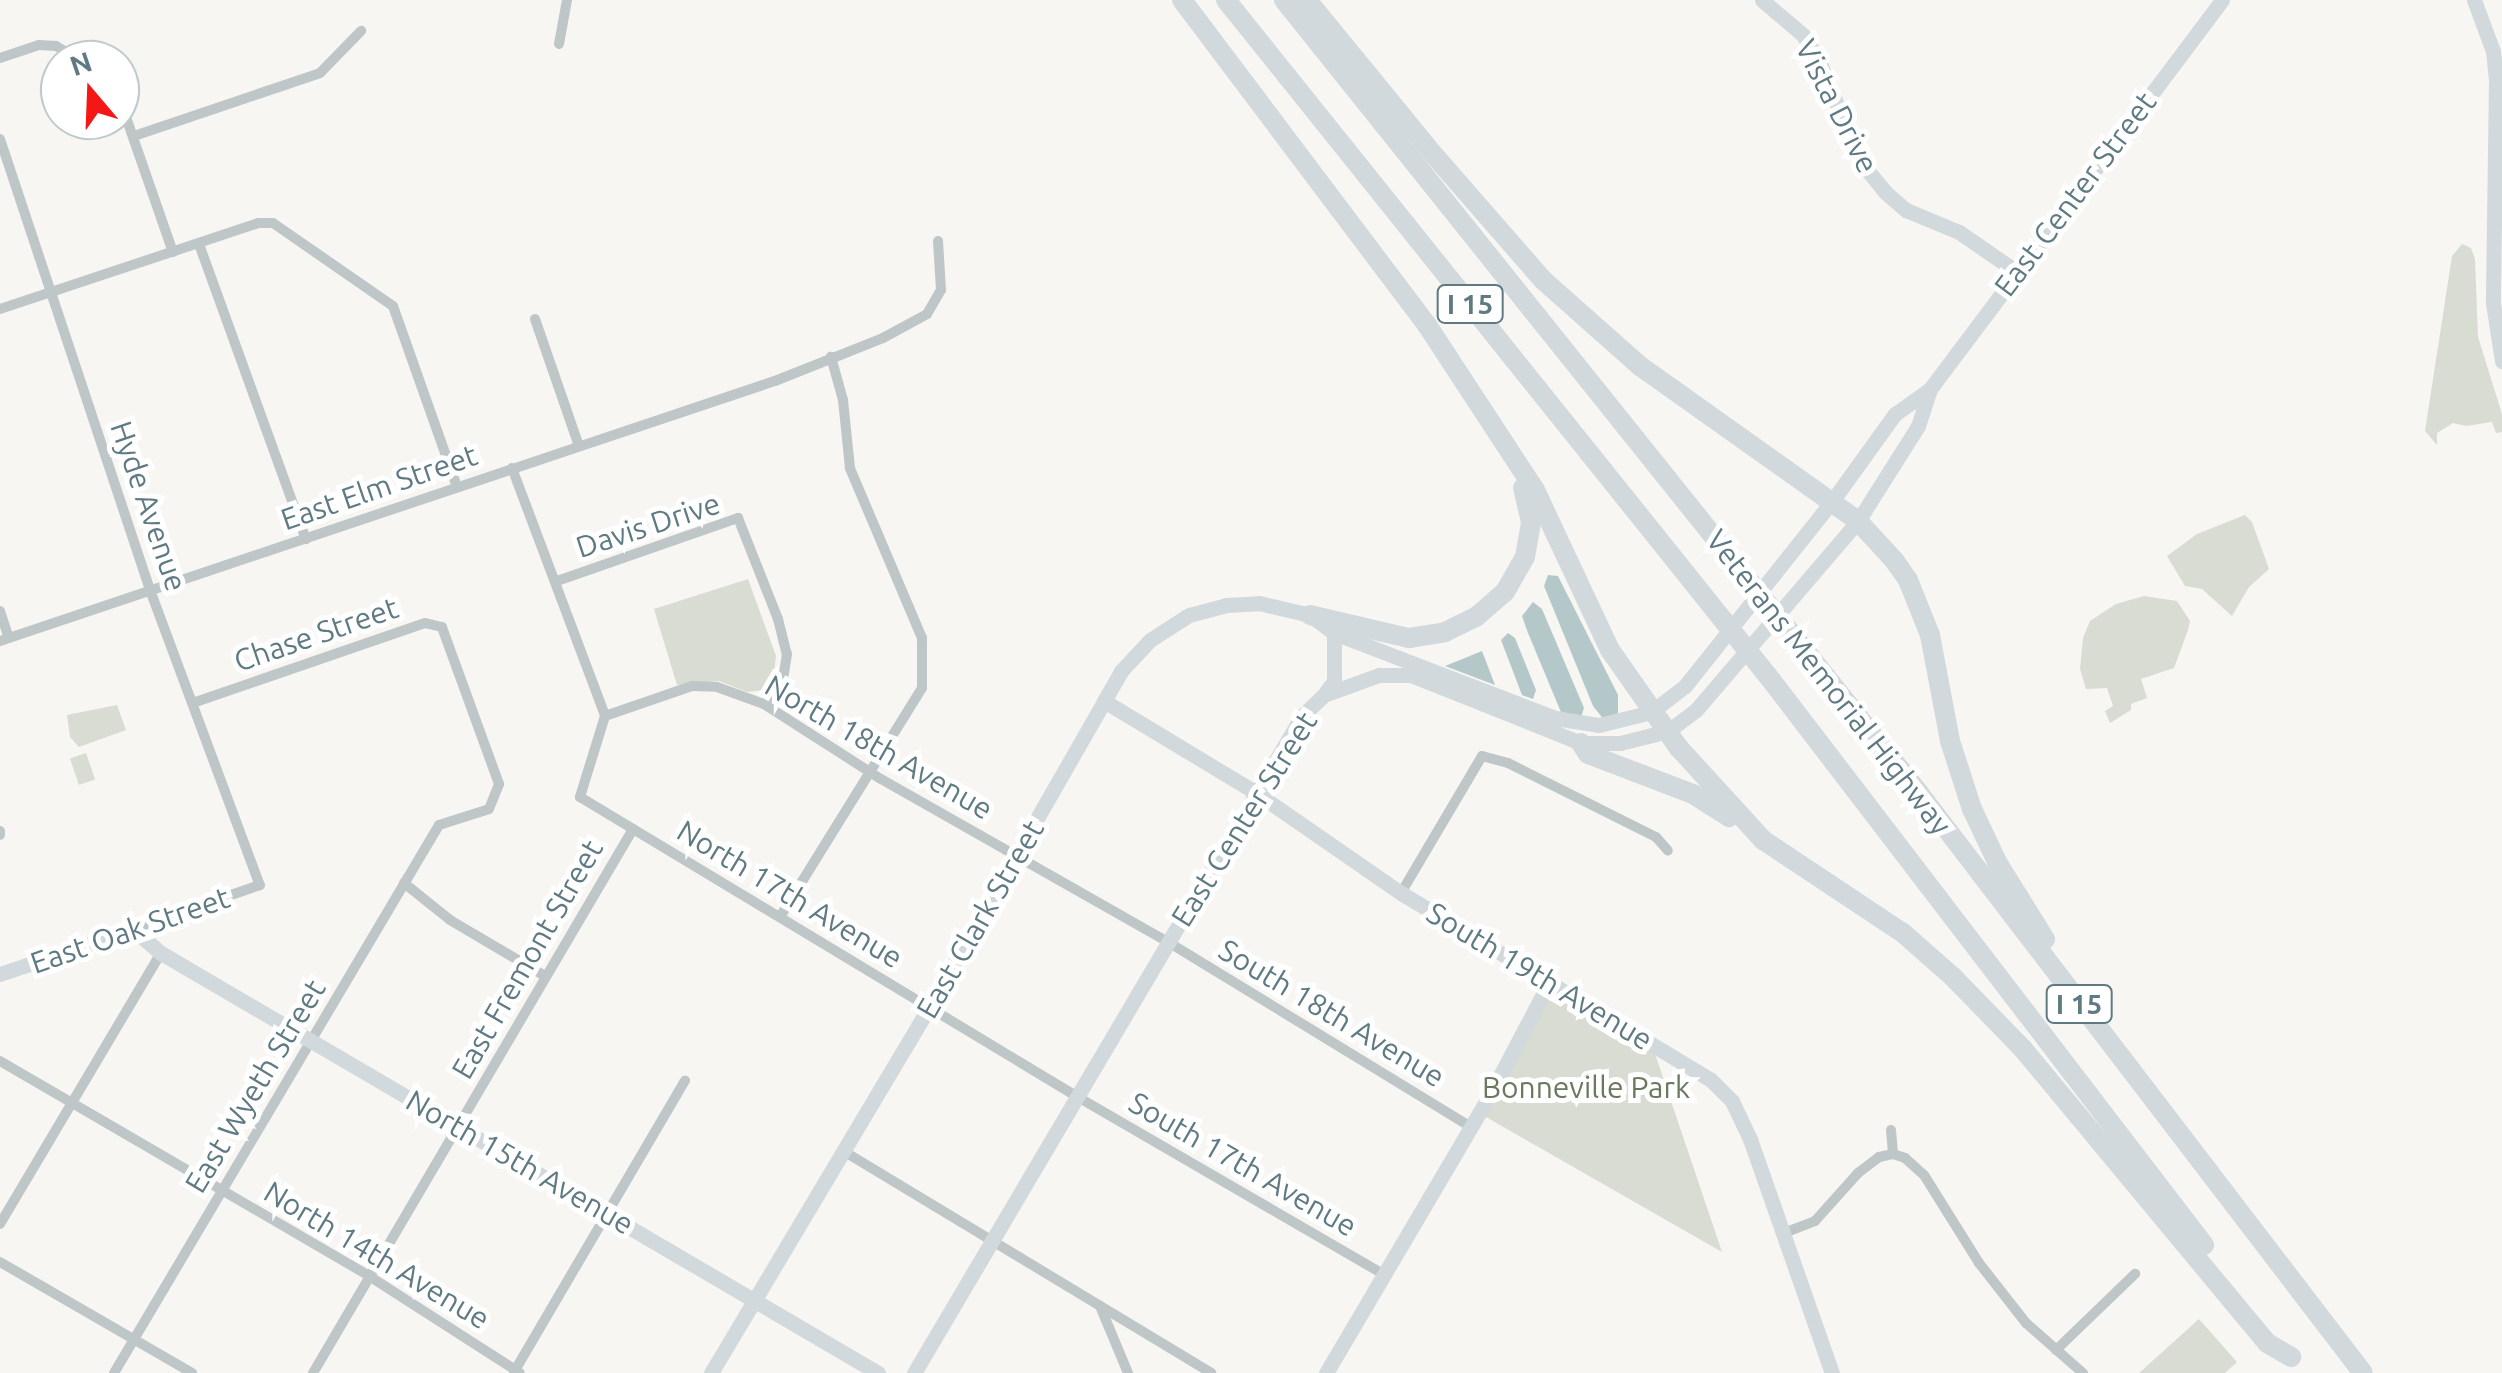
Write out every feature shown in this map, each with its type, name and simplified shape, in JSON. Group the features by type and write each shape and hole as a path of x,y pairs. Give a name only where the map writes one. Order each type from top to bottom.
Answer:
{"highway":[{"path":"1182,0 1427,325 1535,490 1610,650 1650,712 1724,802 1763,840"},
{"name":"Veterans Memorial Highway","path":"1226,0 1768,676 2297,1365"},
{"name":"Veterans Memorial Highway","path":"1284,0 1795,635 2363,1373"},
{"path":"1307,0 1434,155 1544,280 1640,366 1858,522 1908,580 1930,635 1950,741 1972,809 1997,862 2099,1032"},
{"path":"1310,615 1409,638 1446,632 1492,606 1518,575 1531,522 1513,458"},
{"path":"1580,743 1588,754 1693,794 1903,933 1953,977 2023,1049 2267,1343 2297,1365"}],"main road":[{"name":"Vista Drive","path":"1762,0 1803,35 1819,61 1860,160 1885,192 1906,210 1959,232 2017,272"},
{"name":"East Center Street","path":"914,1373 1302,716 1324,696 1364,678 1411,675 1580,743 1620,742 1668,731 1711,695 1858,522 1918,426 1930,390 2222,0"},
{"path":"2474,0 2493,51 2496,79 2493,304 2502,361"},
{"name":"East Center Street","path":"1334,633 1555,718 1599,725 1650,712 1685,686 1830,504 1896,414 1930,390"},
{"name":"East Clark Street","path":"712,1373 1122,672 1150,640 1189,616 1226,605 1258,603 1310,615 1334,633"},
{"path":"1324,696 1334,681 1334,633"},
{"name":"South 19th Avenue","path":"1104,701 1255,792 1401,892 1711,1080 1732,1102 1750,1139 1832,1373"},
{"name":"North 15th Avenue","path":"132,929 160,953 878,1373"},
{"name":"East Oak Street","path":"0,974 132,929"},
{"path":"1326,1373 1549,983"}],"street":[{"path":"559,44 566,0"},
{"path":"140,134 320,72 361,31"},
{"path":"0,58 40,45"},
{"name":"Hyde Avenue","path":"0,139 150,590 260,885"},
{"path":"135,140 173,252"},
{"path":"0,309 258,223 272,223 392,306 456,487"},
{"name":"East Elm Street","path":"5,640 775,381 883,338 927,314 940,290 938,241"},
{"path":"198,244 306,539"},
{"path":"535,319 578,446"},
{"path":"780,918 867,770 922,688 922,638 850,468 843,400 831,357"},
{"path":"512,468 605,716"},
{"name":"Davis Drive","path":"557,581 738,518 778,619 786,654 783,678 764,704"},
{"path":"0,611 5,640"},
{"name":"Chase Street","path":"192,703 425,622 442,627 498,784 489,809 438,825"},
{"name":"North 18th Avenue","path":"605,716 692,686 717,687 764,704 867,770 1168,942"},
{"name":"North 17th Avenue","path":"605,716 580,797 1076,1096"},
{"path":"1401,892 1482,756 1508,763 1656,837 1668,851"},
{"name":"East Wyeth Street","path":"114,1373 438,825"},
{"name":"East Fremont Street","path":"312,1373 633,829"},
{"path":"404,884 450,920 545,976"},
{"name":"East Oak Street","path":"132,929 260,885"},
{"name":"South 18th Avenue","path":"1168,942 1470,1126"},
{"path":"0,1224 160,953"},
{"name":"North 14th Avenue","path":"0,1061 369,1276 516,1372"},
{"path":"516,1372 684,1081"},
{"name":"South 17th Avenue","path":"1076,1096 1385,1275"},
{"path":"1891,1130 1893,1154"},
{"path":"844,1152 1212,1373"},
{"path":"1784,1233 1815,1221 1858,1172 1893,1154"},
{"path":"1893,1154 1924,1175 1980,1262 2026,1323 2083,1373"},
{"path":"0,1262 192,1373"},
{"path":"2056,1350 2135,1274"},
{"path":"1100,1305 1128,1373"}],"green space":[{"path":"2462,244 2471,248 2475,259 2478,337 2502,414 2502,432 2496,433 2492,422 2466,426 2453,423 2437,433 2437,445 2425,431 2452,256"},
{"path":"2245,515 2252,522 2269,569 2249,587 2232,616 2202,589 2185,586 2167,556 2197,534"},
{"path":"748,579 776,656 774,673 765,690 747,692 719,681 677,685 654,609"},
{"path":"2144,596 2177,601 2190,621 2188,630 2174,668 2141,679 2147,698 2131,704 2131,710 2110,723 2105,711 2113,706 2107,688 2086,689 2080,669 2083,638 2090,621 2116,604"},
{"path":"117,705 126,730 79,747 70,737 67,715"},
{"path":"86,753 95,779 79,785 70,759"},
{"name":"Bonneville Park","path":"1554,986 1649,1036 1722,1252 1479,1113"},
{"path":"2199,1319 2237,1362 2225,1373 2139,1373"}],"shaded area":[{"path":"1548,575 1558,576 1618,695 1618,715 1605,721 1593,706 1544,586"},
{"path":"1533,602 1542,609 1584,708 1581,717 1563,717 1522,616"},
{"path":"1508,633 1515,638 1536,690 1533,699 1522,695 1501,640"},
{"path":"1482,651 1495,685 1445,666"}]}
